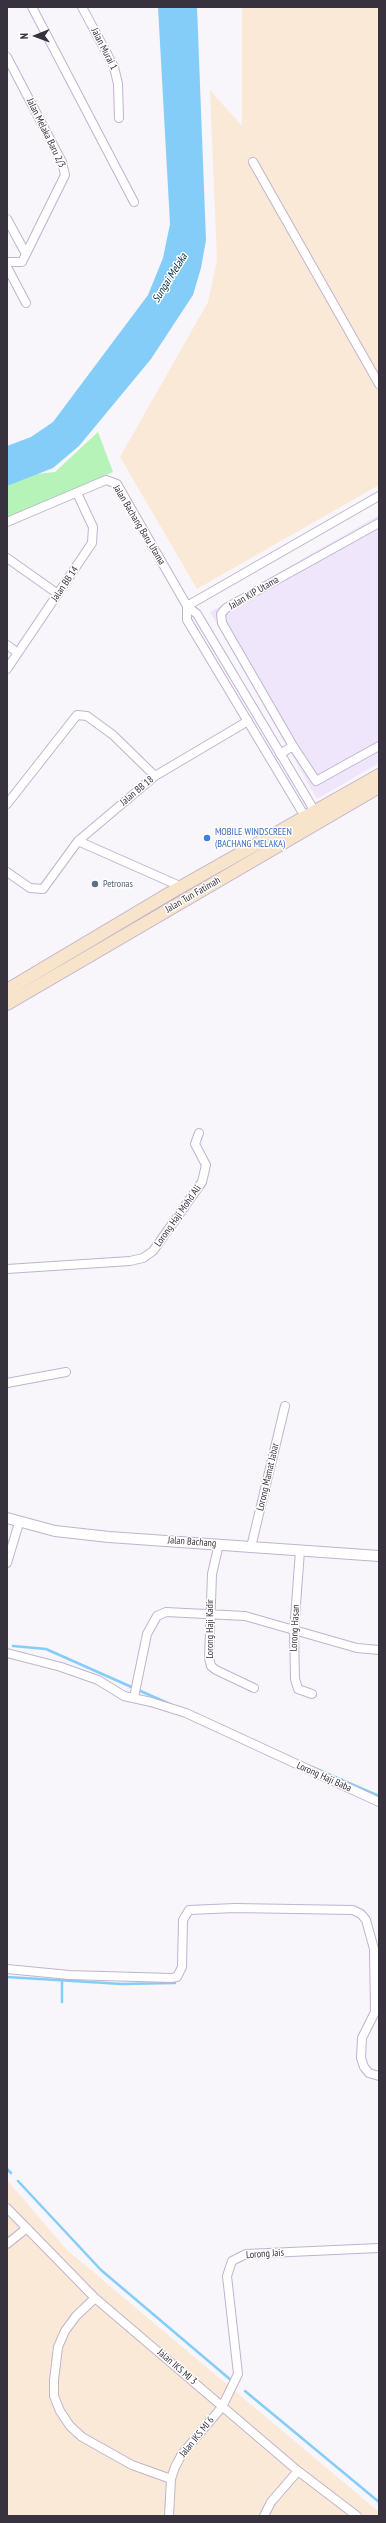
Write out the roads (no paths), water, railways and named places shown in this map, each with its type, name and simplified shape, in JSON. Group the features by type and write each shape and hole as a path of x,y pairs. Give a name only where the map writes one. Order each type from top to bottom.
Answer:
{"main road":[{"name":"Jalan Tun Fatimah","path":"7,1004 313,820 379,776"},
{"name":"Jalan Tun Fatimah","path":"7,990 182,887 379,787"}],"street":[{"path":"32,7 134,202"},
{"name":"Jalan Murai 1","path":"82,7 114,67 118,84 119,118"},
{"name":"Jalan Melaka Baru 2/3","path":"7,57 64,169 63,180 26,254"},
{"path":"253,162 379,384"},
{"path":"7,219 26,254 22,262 7,262"},
{"path":"7,267 26,303"},
{"name":"Jalan Bachang Baru Utama","path":"7,522 106,480 117,484 187,606"},
{"name":"Jalan BB 14","path":"7,669 89,549 94,535 87,513 77,493"},
{"path":"187,606 379,496"},
{"name":"Jalan KIP Utama","path":"379,522 226,608 221,614 222,623 293,746 316,781 379,746"},
{"path":"7,558 58,594"},
{"path":"187,606 187,620 248,721 313,820"},
{"path":"187,606 197,614 280,754 313,820"},
{"path":"7,645 18,653"},
{"path":"7,804 77,715 87,716 113,735 155,776"},
{"name":"Jalan BB 18","path":"7,872 30,888 42,889 47,885 78,841 155,776 248,721"},
{"path":"280,754 293,746"},
{"path":"78,841 182,887"},
{"name":"Lorong Haji Mohd Ali","path":"7,1269 130,1261 142,1258 153,1251 202,1182 206,1165 195,1144 199,1133"},
{"path":"7,1383 66,1372"},
{"name":"Lorong Mamat Jabar","path":"251,1547 285,1406"},
{"name":"Jalan Bachang","path":"7,1518 19,1523 63,1532 379,1556"},
{"path":"7,1563 8,1552 19,1523"},
{"name":"Lorong Haji Kadir","path":"219,1544 212,1574 209,1658 211,1666 254,1688"},
{"name":"Lorong Hasan","path":"300,1551 294,1631 295,1684 302,1692 312,1694"},
{"path":"134,1695 147,1634 157,1616 166,1612 245,1616 357,1648 379,1650"},
{"name":"Lorong Haji Baba","path":"7,1653 61,1667 98,1680 124,1696 134,1695 186,1713 268,1753 379,1802"},
{"path":"7,1969 69,1975 172,1978 177,1977 182,1967 183,1920 189,1910 235,1908 308,1908 353,1910 361,1914 366,1920 372,1936 377,1984 375,2012 363,2034 360,2047 364,2067 369,2073 379,2076"},
{"name":"Jalan IKS MJ 3","path":"7,2208 95,2298 298,2471 357,2516"},
{"path":"7,2244 27,2228"},
{"name":"Lorong Jais","path":"222,2407 238,2374 227,2276 232,2261 246,2254 379,2248"},
{"path":"95,2298 76,2316 65,2331 58,2347 54,2380 54,2396 60,2412 70,2426 82,2438 132,2465 171,2479"},
{"name":"Jalan IKS MJ 6","path":"169,2516 171,2479 182,2454 222,2407"},
{"path":"264,2516 271,2502 298,2471"}],"water":[{"name":"Sungai Melaka","path":"158,7 197,7 206,240 201,268 193,295 151,359 79,446 53,468 7,486 7,446 31,437 53,422 148,295 163,258 170,224"}],"waterway":[{"path":"13,1646 46,1649 172,1705"},
{"path":"312,1767 379,1796"},
{"path":"7,1977 122,1984 175,1983"},
{"path":"62,1979 62,2002"},
{"path":"7,2169 11,2173"},
{"path":"18,2181 101,2270 232,2381"},
{"path":"245,2391 379,2502"}],"place":[{"name":"MOBILE WINDSCREEN (BACHANG MELAKA)","path":"207,838"},
{"name":"Petronas","path":"95,884"}]}
